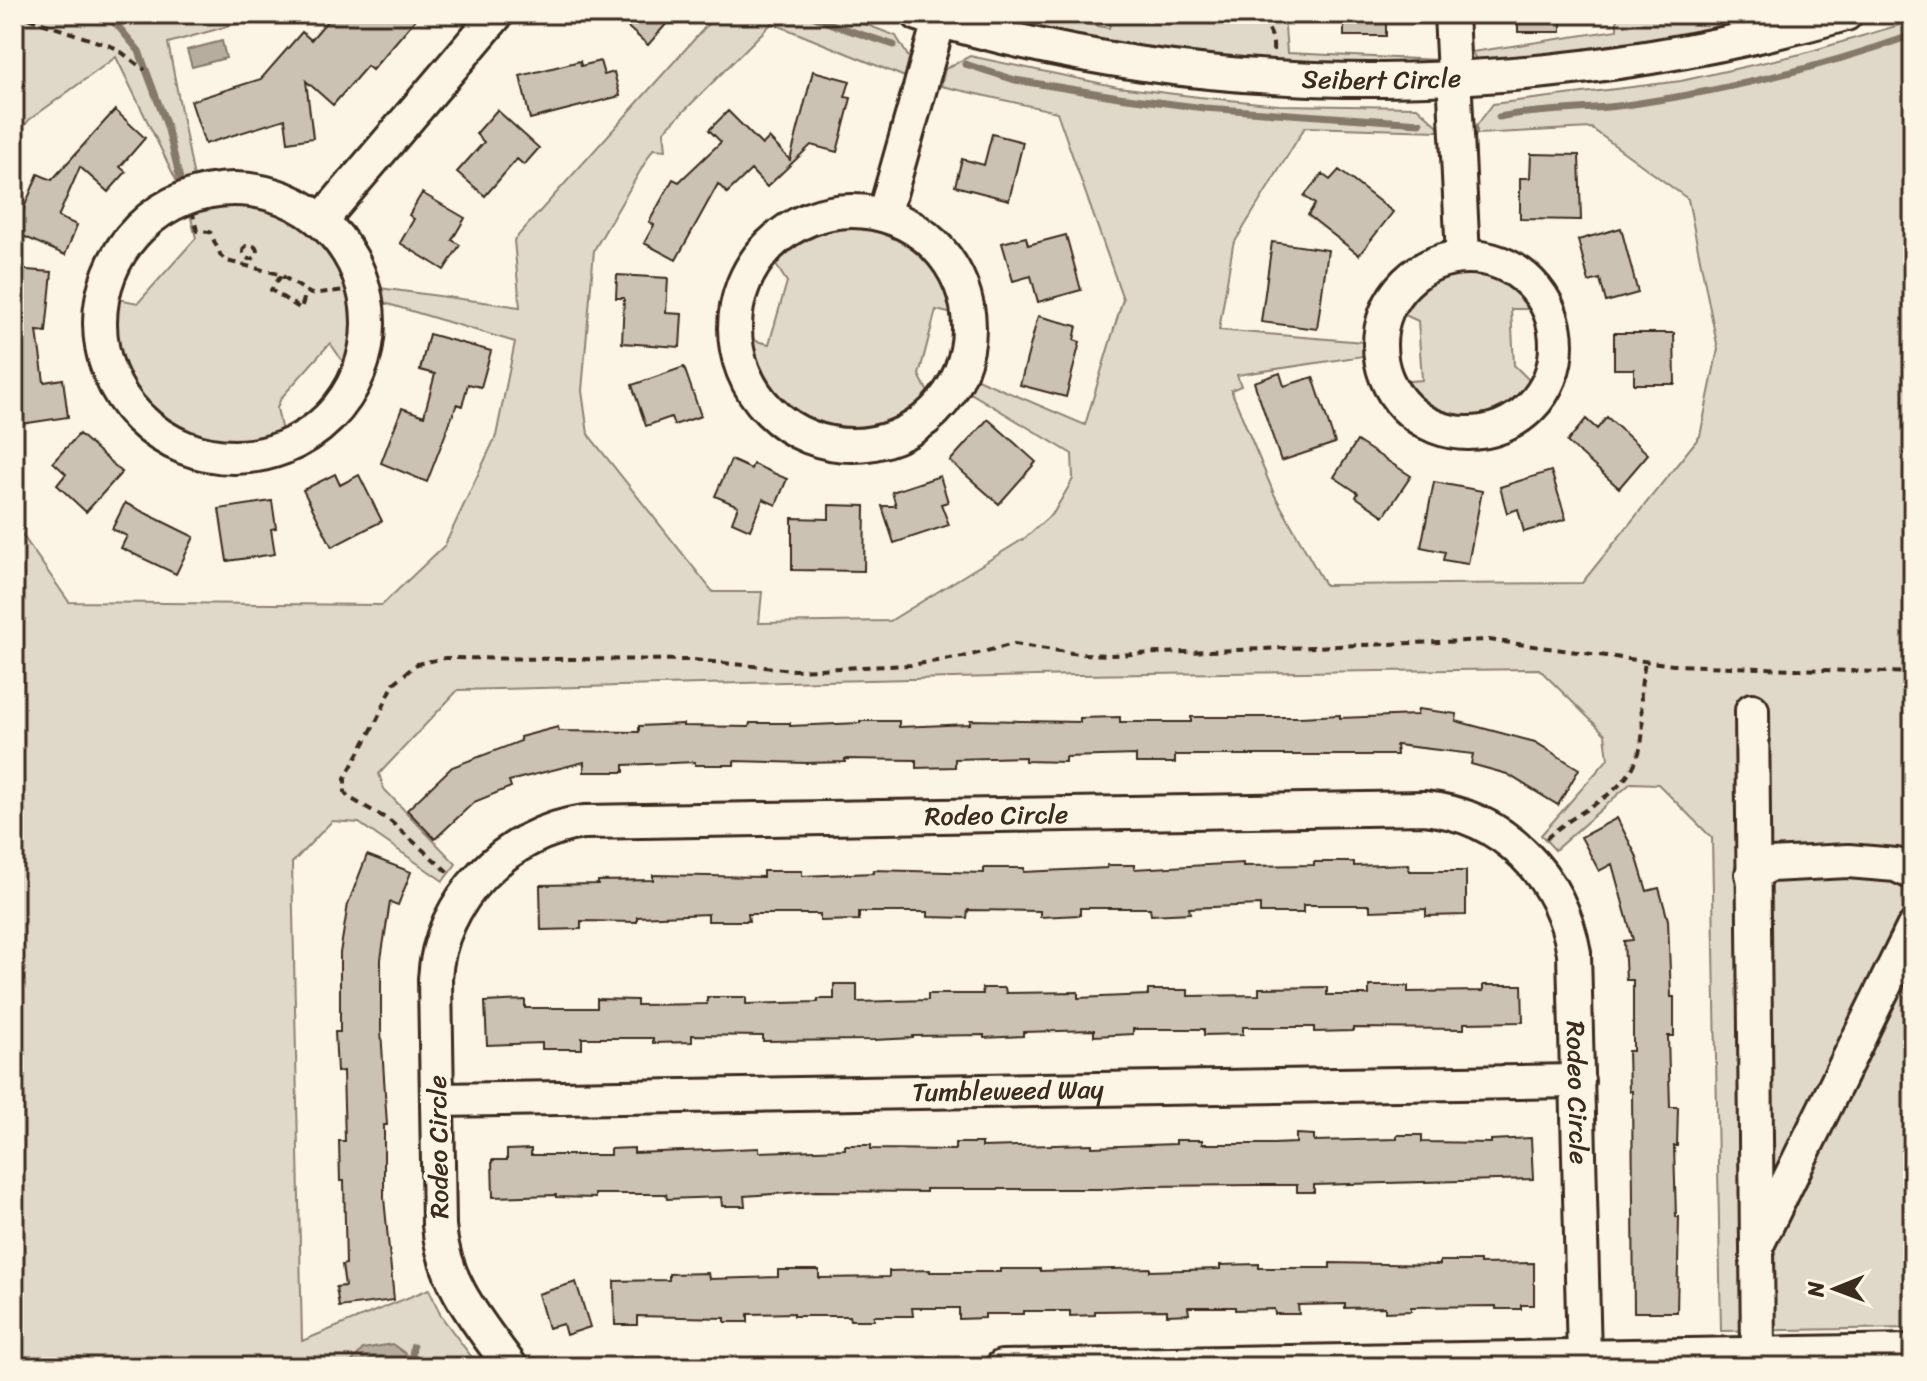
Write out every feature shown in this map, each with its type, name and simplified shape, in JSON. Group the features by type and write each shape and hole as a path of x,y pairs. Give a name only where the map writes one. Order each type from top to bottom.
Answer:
{"street":[{"path":"321,221 497,14"},
{"path":"1451,14 1463,257"},
{"name":"Seibert Circle","path":"933,16 1061,49 1193,69 1334,80 1454,79 1560,71 1641,60 1773,34 1846,14"},
{"path":"884,215 933,16"},
{"path":"227,189 261,191 293,202 321,221 347,251 363,288 368,320 365,352 346,396 325,421 285,447 254,455 206,454 176,443 149,426 131,408 117,387 105,356 100,322 105,288 117,257 127,243 150,218 189,197 227,189"},
{"path":"843,211 884,215 923,235 952,267 964,294 969,322 963,365 942,403 908,431 867,444 823,442 786,424 757,395 744,371 737,345 738,304 754,266 770,244 792,228 817,216 843,211"},
{"path":"1463,257 1477,257 1503,264 1526,278 1549,311 1556,337 1550,377 1528,410 1506,426 1467,434 1429,425 1399,401 1386,379 1379,341 1384,315 1405,282 1438,261 1463,257"},
{"path":"1752,710 1758,1354"},
{"name":"Rodeo Circle","path":"511,1367 462,1300 445,1261 439,1225 436,966 447,926 470,887 507,853 549,829 584,822 1408,808 1453,813 1493,829 1525,854 1557,899 1572,938 1584,1357"},
{"path":"1752,874 1770,865 1848,861 1896,865 1913,873"},
{"path":"1756,1248 1913,928"},
{"name":"Tumbleweed Way","path":"438,1100 1578,1081"},
{"path":"1002,1367 1758,1354 1812,1360 1913,1351"}],"path":[{"path":"15,14 116,48 145,70"},
{"path":"1231,14 1253,17 1269,29 1274,43 1272,61"},
{"path":"189,197 197,231 210,232 221,256 234,264 281,276 306,292 363,288"},
{"path":"243,267 248,259"},
{"path":"281,276 271,290 301,309 306,292"},
{"path":"451,875 389,820 348,797 345,792 345,778 394,683 409,668 427,660 463,657 693,660 804,669 911,665 963,657 1014,644 1090,655 1489,640 1645,662 1913,673"},
{"path":"1544,841 1568,820 1617,790 1634,766 1643,737 1641,687 1645,662"}],"shaded area":[{"path":"14,14 261,14 168,43 194,178 178,184 116,57 29,120 14,139"},
{"path":"717,14 839,14 896,36 909,58 905,77 772,23 664,131 666,150 653,149 594,250 582,391 588,434 713,592 762,592 759,623 890,621 1025,538 1054,512 1073,479 1072,454 969,392 975,378 1085,425 1123,299 1057,112 941,86 945,69 970,56 1118,87 1199,97 1279,105 1417,107 1438,126 1438,131 1305,127 1233,245 1219,330 1363,342 1363,356 1237,375 1241,386 1231,390 1274,494 1325,585 1582,583 1700,436 1718,349 1688,199 1591,128 1477,134 1477,125 1493,104 1681,81 1801,54 1913,21 1913,1328 1721,1331 1712,838 1658,784 1631,783 1555,850 1541,835 1608,759 1605,734 1539,669 1077,675 458,690 379,774 384,789 456,864 443,881 359,823 332,821 292,863 302,1341 429,1289 441,1316 479,1367 14,1367 14,523 69,602 382,605 445,545 496,436 515,342 381,302 379,288 520,307 514,240"},
{"path":"974,14 1034,14 1109,28 1113,14 1284,14 1287,53 1438,60 1436,63 1378,65 1261,61 1088,38"},
{"path":"1617,14 1787,14 1672,38 1555,54 1478,63 1472,52 1617,30"},
{"path":"222,41 226,58 192,67 187,50"},
{"path":"222,199 276,206 312,225 340,259 350,280 357,323 354,345 346,366 330,343 281,398 277,408 283,437 224,446 190,439 149,412 123,372 115,348 112,323 113,298 138,303 196,238 188,206"},
{"path":"855,220 893,228 920,244 947,277 953,289 957,315 936,310 919,375 931,398 929,404 893,428 862,436 814,429 789,415 758,380 747,353 747,339 769,344 787,282 772,259 809,231"},
{"path":"1473,265 1510,279 1532,298 1533,309 1511,309 1514,365 1534,385 1533,391 1513,409 1498,418 1470,425 1440,421 1426,415 1404,395 1398,382 1422,380 1418,321 1394,310 1409,290 1427,276 1448,268"},
{"path":"392,1344 424,1367 347,1367 363,1349"}],"building":[{"path":"333,14 420,14 372,70 367,66 333,105 306,81 313,138 288,142 285,119 205,144 191,101 261,79 302,32 311,40"},
{"path":"613,14 675,14 648,45"},
{"path":"1344,14 1386,14 1386,36 1344,36"},
{"path":"1518,14 1561,14 1561,32 1518,32"},
{"path":"580,61 581,66 600,61 604,75 614,72 620,96 530,119 520,76"},
{"path":"813,71 850,81 845,97 851,98 837,152 811,145 767,187 751,170 727,193 718,184 676,260 644,243 654,225 649,222 673,179 679,182 721,142 709,130 728,111 762,145 769,138 790,160"},
{"path":"115,110 145,138 120,167 126,172 108,192 80,167 58,217 77,225 65,255 14,232 38,174 52,180"},
{"path":"497,110 539,148 524,165 517,159 485,196 457,172 484,142 476,134"},
{"path":"992,134 1023,142 1009,200 955,186 962,159 984,165"},
{"path":"1531,154 1579,155 1581,220 1520,219 1520,178 1530,178"},
{"path":"1339,170 1393,212 1359,255 1308,215 1315,204 1304,196 1322,174 1330,180"},
{"path":"422,193 465,218 452,240 460,245 444,270 400,243 414,219 409,215"},
{"path":"1621,228 1638,293 1606,302 1600,279 1589,282 1578,240"},
{"path":"1066,235 1081,290 1038,302 1031,276 1013,281 1002,243 1026,237 1028,245"},
{"path":"1272,242 1328,250 1317,329 1261,322"},
{"path":"14,269 52,272 46,332 37,331 44,382 63,379 68,417 14,425"},
{"path":"617,275 668,278 666,313 682,314 680,347 622,343 624,298 616,298"},
{"path":"1038,316 1077,326 1074,340 1080,342 1066,397 1020,385"},
{"path":"1614,333 1674,333 1675,384 1634,384 1634,369 1614,369"},
{"path":"429,334 491,351 481,387 468,384 462,406 457,404 427,482 381,463 402,408 424,416 435,374 420,370"},
{"path":"684,367 701,416 674,425 671,417 646,426 632,385"},
{"path":"1280,373 1284,386 1313,377 1335,443 1281,461 1254,382"},
{"path":"1607,417 1648,454 1619,488 1567,442 1586,419 1597,429"},
{"path":"988,419 1036,462 999,504 950,461"},
{"path":"79,434 122,472 86,512 57,485 66,474 53,462"},
{"path":"1357,441 1411,476 1384,516 1334,477"},
{"path":"731,460 751,469 753,464 787,479 776,505 763,499 750,530 732,522 738,506 715,496"},
{"path":"1551,471 1566,519 1524,532 1518,509 1507,513 1500,487"},
{"path":"335,474 340,485 359,475 382,521 332,547 303,490"},
{"path":"940,476 948,502 941,504 949,525 894,543 882,506 896,506 892,492"},
{"path":"1434,482 1482,491 1468,564 1443,560 1445,552 1421,547"},
{"path":"272,501 276,528 271,529 275,554 227,561 219,509"},
{"path":"125,503 194,537 176,574 121,548 127,536 112,529"},
{"path":"829,505 865,506 864,571 792,570 792,518 829,519"},
{"path":"1418,709 1457,714 1456,721 1535,742 1579,769 1558,805 1507,774 1471,764 1473,754 1396,745 1397,755 1175,755 1175,763 1136,763 1136,755 1065,757 1065,762 1025,761 1025,757 955,759 955,767 916,768 916,760 845,759 845,762 734,761 734,765 695,765 695,762 624,765 624,772 584,772 584,762 509,781 511,787 474,802 435,839 407,810 452,767 521,741 520,737 558,727 559,731 639,732 639,726 683,724 749,727 750,723 790,723 790,726 899,721 899,727 970,724 970,720 1080,722 1080,718 1120,717 1120,722 1191,722 1191,717 1417,715"},
{"path":"1617,818 1636,855 1647,891 1659,888 1668,920 1671,997 1674,997 1674,1036 1668,1036 1670,1107 1678,1107 1677,1146 1674,1146 1676,1217 1679,1217 1677,1312 1634,1312 1632,1091 1629,1091 1628,1051 1633,1051 1633,980 1626,980 1624,941 1633,940 1612,864 1599,871 1581,837"},
{"path":"367,855 411,872 398,905 390,902 381,959 381,1030 387,1125 384,1125 384,1198 394,1300 339,1307 336,1287 345,1286 342,1265 346,1264 344,1181 340,1181 339,1141 345,1141 343,1071 337,1072 335,1032 340,1032 340,953 348,904"},
{"path":"1314,862 1354,862 1354,866 1408,864 1409,871 1466,871 1466,915 1426,916 1426,909 1370,911 1370,905 1303,905 1303,913 1260,913 1260,905 1189,908 1190,913 1151,915 1150,908 1080,908 1080,915 1040,917 1040,911 968,910 967,918 928,917 928,912 859,912 859,920 820,921 820,914 748,914 749,921 708,921 708,914 637,917 637,922 581,921 581,929 541,930 540,885 653,880 653,875 763,877 763,871 802,871 802,876 874,873 874,870 984,873 984,868 1024,868 1024,872 1107,868 1107,865 1134,865 1134,869 1243,863 1243,866 1314,865"},
{"path":"834,984 857,984 857,1002 928,1000 928,994 983,994 982,988 1005,988 1006,993 1078,992 1078,998 1148,995 1148,990 1188,990 1188,996 1259,995 1259,988 1327,987 1327,995 1369,995 1369,986 1408,986 1408,992 1483,991 1483,985 1522,985 1523,1022 1464,1023 1464,1029 1353,1028 1353,1031 1314,1032 1314,1027 1243,1027 1243,1034 1204,1035 1204,1029 1133,1029 1133,1034 1094,1036 1094,1030 1023,1032 1023,1036 984,1038 984,1035 913,1036 874,1040 763,1041 763,1036 692,1035 692,1042 653,1043 653,1038 582,1038 582,1049 542,1049 542,1043 487,1045 485,1002 525,1000 525,1008 597,1008 597,999 637,1000 637,1005 707,1004 707,997 746,997 746,1004 818,1002 818,999 834,999"},
{"path":"1296,1134 1314,1135 1314,1141 1397,1139 1397,1135 1422,1135 1422,1142 1491,1143 1491,1140 1531,1138 1533,1179 1314,1185 1314,1192 1297,1192 1297,1185 816,1191 744,1196 745,1206 722,1206 721,1197 667,1199 666,1194 595,1194 595,1198 556,1195 493,1197 492,1160 507,1160 507,1150 531,1149 531,1155 610,1155 610,1149 634,1148 634,1153 759,1148 759,1152 845,1149 845,1145 871,1145 871,1149 955,1150 955,1143 982,1143 982,1147 1176,1144 1176,1140 1202,1140 1202,1144 1273,1144 1296,1143"},
{"path":"1440,1261 1534,1263 1534,1305 1521,1305 1521,1309 1496,1309 1496,1306 1411,1307 1411,1311 1385,1312 1385,1307 1298,1305 1299,1314 1275,1314 1274,1309 1235,1310 1235,1307 1188,1307 1189,1314 1167,1315 1167,1310 1095,1311 1095,1315 1070,1316 1070,1311 1023,1311 1023,1314 985,1314 985,1318 959,1319 959,1308 912,1308 913,1316 874,1316 874,1320 850,1320 849,1316 794,1316 794,1313 748,1314 748,1322 725,1322 725,1318 637,1316 637,1325 615,1325 614,1281 669,1280 669,1274 708,1273 709,1279 778,1277 778,1270 819,1270 819,1278 889,1277 889,1271 1150,1268 1150,1271 1220,1269 1220,1265 1259,1264 1259,1268 1330,1268 1330,1263 1440,1265"},
{"path":"576,1282 590,1327 566,1335 563,1324 548,1328 538,1294"}],"waterway":[{"path":"102,14 117,25 139,51 167,126 181,183"},
{"path":"807,14 894,45"},
{"path":"1499,117 1616,106 1704,92 1810,67 1913,35"},
{"path":"965,64 1015,80 1119,97 1204,108 1420,123"},
{"path":"411,1367 413,1347"}]}
